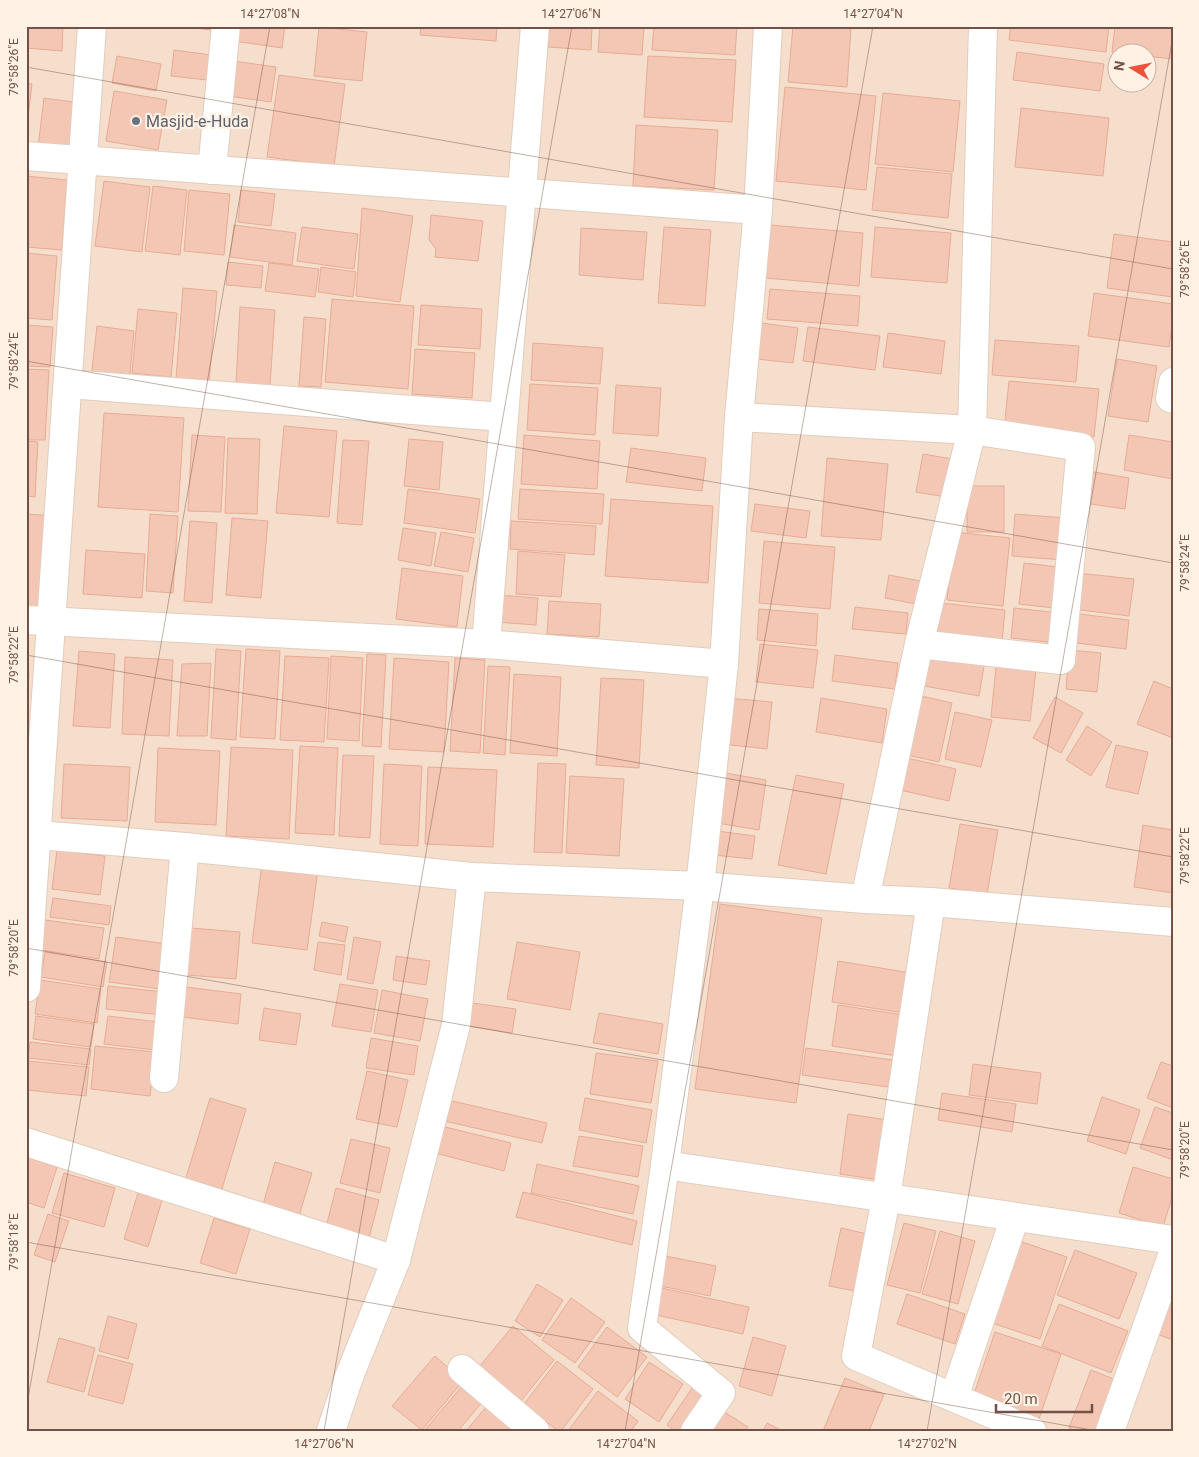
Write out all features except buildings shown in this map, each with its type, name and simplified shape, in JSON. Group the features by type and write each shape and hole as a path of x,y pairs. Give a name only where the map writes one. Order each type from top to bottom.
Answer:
{"street":[{"path":"26,988 39,620 68,384 92,26"},
{"path":"212,170 226,26"},
{"path":"486,644 535,26"},
{"path":"695,1431 721,1393 642,1328 665,1165 700,886 724,664 739,417 758,210 768,26"},
{"path":"864,900 919,644 972,430 983,26"},
{"path":"26,156 758,210"},
{"path":"1173,382 1170,398 1173,399"},
{"path":"68,384 504,417"},
{"path":"739,417 972,430 1080,447 1061,660 919,644"},
{"path":"39,620 486,644 724,664"},
{"path":"32,834 185,847 472,877 700,886 864,900 931,902 1173,922"},
{"path":"164,1078 185,847"},
{"path":"331,1431 348,1377 396,1260 456,1025 472,877"},
{"path":"931,902 886,1198 856,1356 1032,1431"},
{"path":"26,1142 396,1260"},
{"path":"665,1165 1173,1240"},
{"path":"954,1397 1015,1217"},
{"path":"1110,1431 1173,1253"},
{"path":"462,1369 535,1431"}],"shaded area":[{"path":"26,26 1173,26 1173,1431 26,1431"}],"place":[{"name":"Masjid-e-Huda","path":"136,121"}]}
